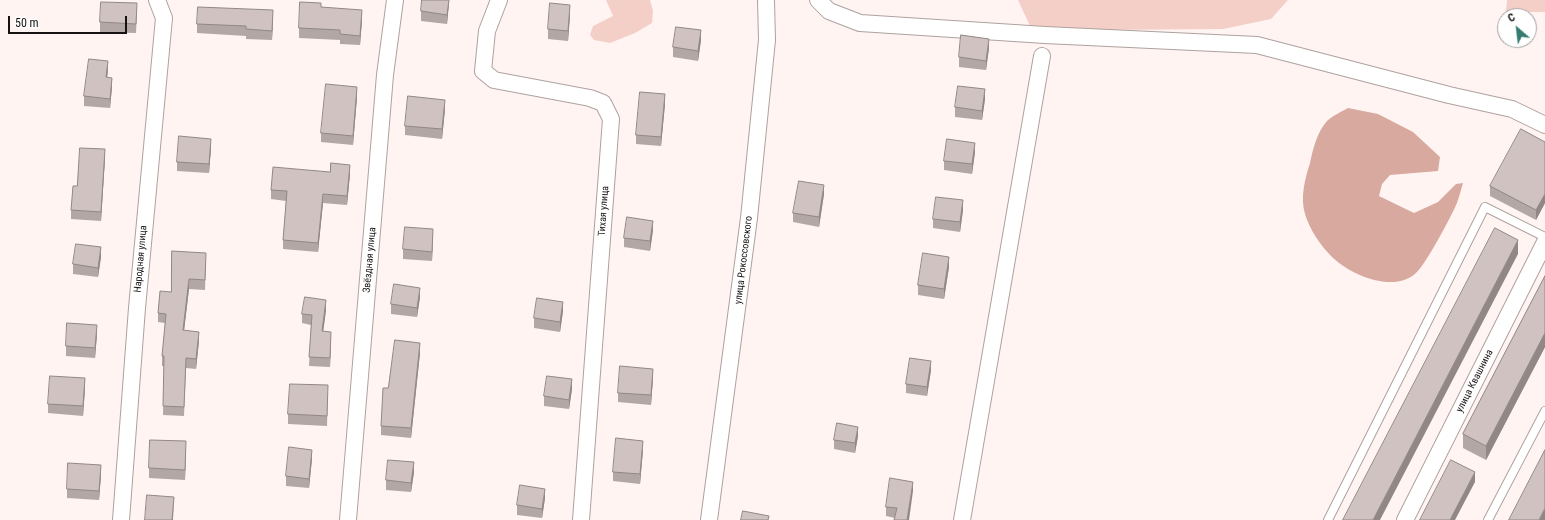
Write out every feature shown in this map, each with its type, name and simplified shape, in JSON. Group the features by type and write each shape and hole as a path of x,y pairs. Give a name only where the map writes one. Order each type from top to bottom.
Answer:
{"street":[{"name":"Народная улица","path":"121,520 137,308 164,18 157,0"},
{"name":"Звёздная улица","path":"348,520 385,75 395,0"},
{"name":"Тихая улица","path":"499,0 487,31 483,71 494,80 590,98 603,103 611,119 581,520"},
{"name":"улица Рокоссовского","path":"709,520 749,218 767,40 766,0"},
{"path":"818,0 829,11 860,23 1045,35 1257,45 1449,95 1512,109 1545,125"},
{"path":"962,520 1042,56"},
{"name":"улица Квашнина","path":"1405,520 1545,242"}],"lane":[{"path":"1328,520 1485,207 1545,237"},
{"path":"1488,520 1545,411"}],"shaded area":[{"path":"606,0 650,0 653,11 652,23 635,33 610,43 594,40 590,35 593,26 613,16"},
{"path":"1018,0 1288,0 1271,19 1223,29 1099,30 1030,26"},
{"path":"1507,0 1545,0 1545,12 1537,12 1537,8 1506,8"},
{"path":"1348,108 1378,114 1413,132 1440,157 1438,171 1390,175 1382,184 1379,196 1414,213 1438,202 1456,184 1463,183 1454,210 1431,252 1415,274 1406,279 1395,282 1384,282 1361,275 1340,264 1323,247 1310,226 1305,214 1303,201 1306,175 1318,135 1327,121"}],"building":[{"path":"422,0 449,0 447,15 421,11"},
{"path":"101,2 137,3 136,24 100,22"},
{"path":"300,2 321,3 321,7 362,10 360,36 340,34 340,30 299,28"},
{"path":"550,3 570,5 568,31 548,29"},
{"path":"198,7 273,10 272,31 246,29 246,26 197,24"},
{"path":"676,27 701,30 698,51 673,47"},
{"path":"961,35 989,39 986,61 959,57"},
{"path":"89,59 108,61 106,77 112,78 110,99 84,96"},
{"path":"326,84 357,87 353,136 321,133"},
{"path":"958,86 985,89 982,111 955,107"},
{"path":"640,92 665,94 661,137 636,135"},
{"path":"408,96 445,100 442,129 405,126"},
{"path":"1521,129 1545,142 1545,194 1536,210 1490,186"},
{"path":"179,136 211,139 209,164 177,162"},
{"path":"947,139 975,143 972,164 944,161"},
{"path":"80,148 105,149 101,212 71,210 73,186 77,186"},
{"path":"331,163 350,165 347,196 323,194 318,243 283,240 287,191 271,190 273,167 330,172"},
{"path":"799,181 824,185 819,217 793,213"},
{"path":"936,197 963,200 960,222 933,219"},
{"path":"627,217 653,221 650,241 624,238"},
{"path":"405,227 433,229 432,252 403,249"},
{"path":"1495,228 1518,240 1373,520 1343,520"},
{"path":"76,244 101,247 98,268 73,264"},
{"path":"172,251 206,253 205,280 189,279 183,330 199,332 196,359 186,358 184,407 163,406 164,356 162,356 166,314 158,313 160,291 171,292"},
{"path":"923,253 949,257 944,289 918,285"},
{"path":"1545,276 1545,333 1486,446 1463,434"},
{"path":"394,284 420,288 417,308 391,304"},
{"path":"305,297 326,300 322,331 331,332 330,358 309,357 312,315 302,314"},
{"path":"537,298 563,302 560,322 534,318"},
{"path":"67,323 97,325 95,348 66,346"},
{"path":"395,340 420,343 411,428 381,426 383,388 388,388"},
{"path":"910,358 931,361 927,387 906,384"},
{"path":"620,366 653,369 651,395 618,393"},
{"path":"50,376 85,378 83,406 48,404"},
{"path":"547,376 572,379 569,400 544,396"},
{"path":"290,384 328,385 327,416 288,414"},
{"path":"837,423 858,427 855,443 834,440"},
{"path":"616,438 643,441 640,474 613,472"},
{"path":"150,440 186,441 185,470 149,468"},
{"path":"289,447 312,450 309,479 286,476"},
{"path":"1545,450 1545,508 1539,520 1509,520"},
{"path":"388,460 414,462 411,483 386,480"},
{"path":"1451,460 1475,472 1450,520 1420,520"},
{"path":"68,463 101,465 99,491 67,489"},
{"path":"890,478 913,482 907,520 894,520 897,508 886,507"},
{"path":"520,485 545,489 542,509 517,505"},
{"path":"147,495 174,497 172,520 145,520"},
{"path":"743,511 769,516 768,520 741,520"}]}
